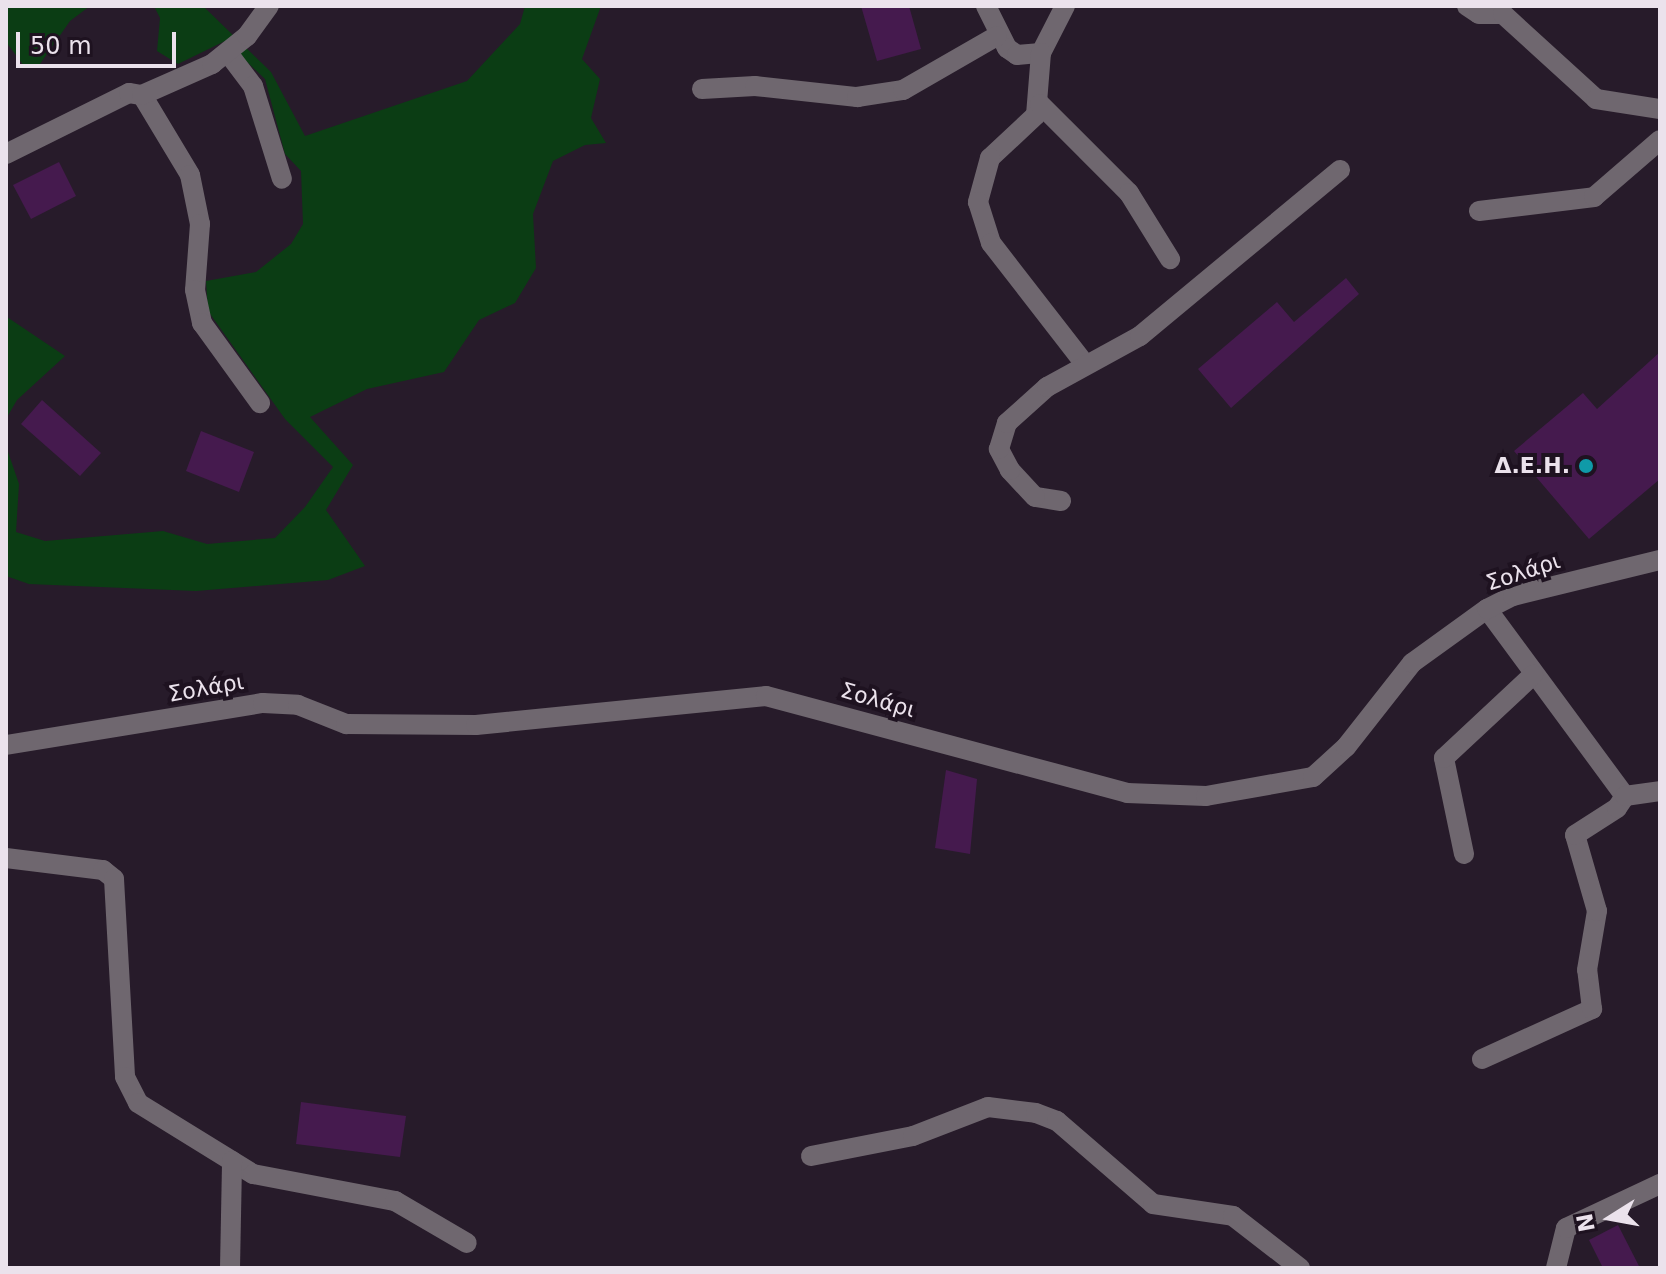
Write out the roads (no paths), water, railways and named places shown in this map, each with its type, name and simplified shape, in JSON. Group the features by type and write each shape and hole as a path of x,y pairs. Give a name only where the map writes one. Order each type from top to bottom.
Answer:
{"street":[{"path":"6,154 129,93 142,95 228,53 269,6"},
{"path":"986,6 997,36 1017,55 1041,53"},
{"path":"1065,6 1041,53 1040,104 1029,124 1000,146 984,170 980,215 1016,280 1085,364"},
{"path":"1467,6 1479,14 1503,14 1596,99 1660,109"},
{"path":"702,89 755,86 857,97 903,90 997,36"},
{"path":"228,53 253,86 282,179"},
{"path":"142,95 190,175 200,224 195,290 202,323 260,403"},
{"path":"1040,104 1129,193 1170,259"},
{"path":"1479,211 1594,197 1660,140"},
{"path":"1061,501 1035,497 1019,483 1001,455 1000,435 1047,387 1140,336 1340,170"},
{"name":"Σολάρι","path":"6,745 263,703 298,705 346,724 476,725 766,696 1127,793 1206,796 1313,777 1346,747 1412,663 1487,609 1513,596 1660,560"},
{"path":"1487,609 1625,796"},
{"path":"1464,854 1444,758 1533,675"},
{"path":"1482,1059 1592,1009 1587,970 1597,911 1574,840 1579,830 1607,816 1625,796 1660,791"},
{"path":"6,858 103,870 114,879 129,1091 149,1112 232,1161 279,1183 395,1201 467,1243"},
{"path":"811,1156 913,1136 988,1107 1036,1113 1057,1121 1153,1204 1233,1216 1300,1268"},
{"path":"230,1268 232,1161"},
{"path":"1556,1268 1566,1228 1660,1184"}],"place":[{"name":"Δ.Ε.Η.","path":"1586,466"}]}
